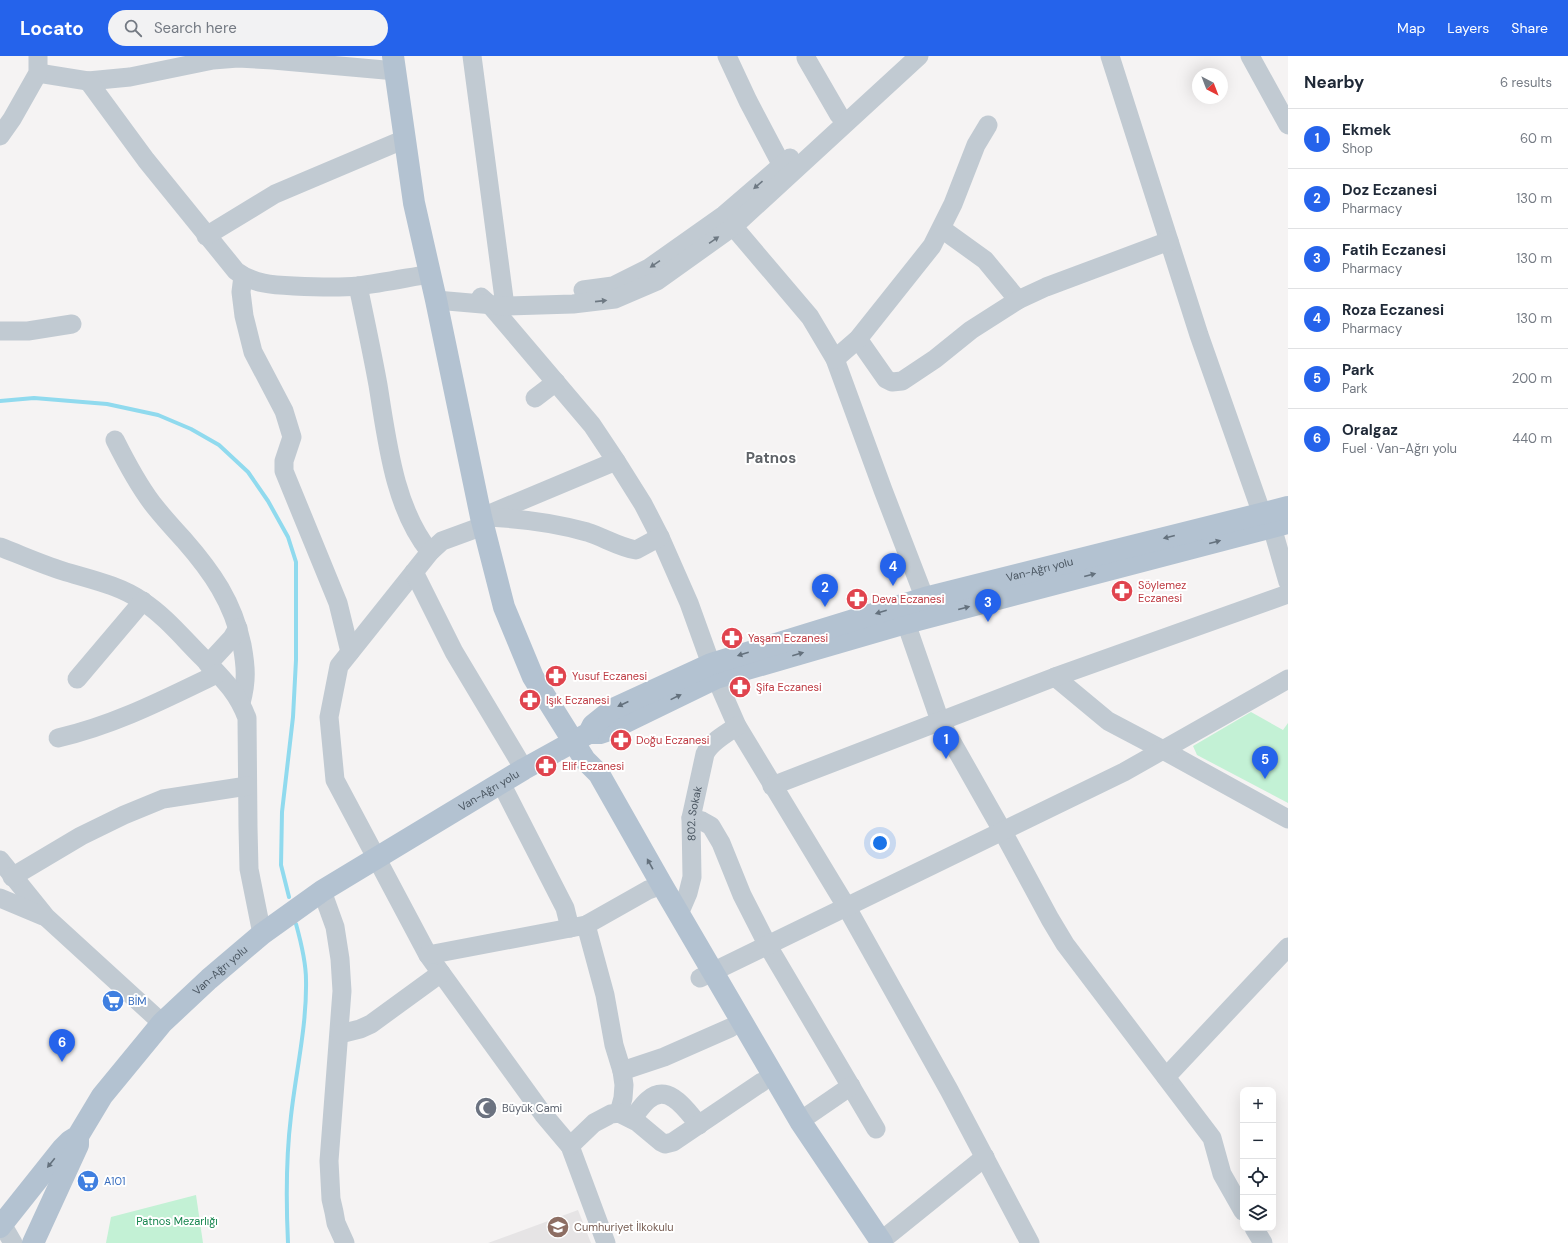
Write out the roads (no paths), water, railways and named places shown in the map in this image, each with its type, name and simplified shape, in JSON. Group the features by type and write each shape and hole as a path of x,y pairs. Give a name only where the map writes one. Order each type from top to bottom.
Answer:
{"main road":[{"path":"395,63 414,203 436,300 482,522 504,607 534,677 581,737 587,783 655,887 706,975 877,1242"},
{"name":"Van-Ağrı yolu","path":"1,1226 62,1149 78,1136 102,1096 162,1023 209,979 262,934 322,891 376,857 581,737 613,709 713,671 928,607 1274,521 1288,507"},
{"path":"713,671 906,623 928,607"},
{"path":"655,887 679,914 730,1028 788,1125 877,1242"},
{"path":"32,1243 78,1145 78,1136"}],"street":[{"path":"472,56 495,301 556,382 592,425 643,504 660,537 689,603 713,671 737,726 846,906 946,1083 1030,1243"},
{"path":"727,56 748,101 785,170"},
{"path":"785,170 838,115 902,56"},
{"path":"436,300 573,304 615,299 657,281 729,221 785,170 919,56"},
{"path":"1110,56 1199,335 1274,521 1288,582"},
{"path":"1250,56 1283,104 1288,125"},
{"path":"0,136 12,119 38,64 88,81 130,77 213,60 238,58 395,63"},
{"path":"806,58 838,115"},
{"path":"88,81 146,160 206,236 236,271 243,276 251,280 270,285 313,287 358,286 430,274"},
{"path":"835,359 858,339 932,246 954,204 976,145 988,125"},
{"path":"206,236 275,194 405,139"},
{"path":"729,221 810,317 835,359 928,607"},
{"path":"942,229 984,260 1018,300"},
{"path":"858,339 886,379 897,383 902,382 935,359 952,344 990,316 1018,300 1046,286 1169,241"},
{"path":"243,276 241,292 244,316 253,352 284,411 291,432 292,437 284,461 284,471 338,603 350,652"},
{"path":"358,286 391,456 399,487 408,517 430,552"},
{"path":"0,331 28,331 72,324"},
{"path":"535,398 556,382"},
{"path":"115,440 134,477 152,503 200,560 224,594 238,628 246,667 245,687 241,702"},
{"path":"606,1243 570,1146 543,1114 428,955 335,780 330,717 339,666 430,552 442,542 482,522 616,461"},
{"path":"482,522 519,518 586,532 636,550 660,537"},
{"path":"0,547 41,564 129,593 143,601 181,636 230,687 241,702 247,718 249,869 262,934"},
{"path":"414,572 454,652 524,769"},
{"path":"772,786 1055,677 1288,594"},
{"path":"77,679 143,601"},
{"path":"906,623 940,721 1050,919 1065,944 1212,1138 1222,1174 1240,1206"},
{"path":"58,738 93,729 138,712 212,669 238,628"},
{"path":"1055,677 1108,721 1288,820"},
{"path":"706,975 1124,772 1288,679"},
{"name":"802. Sokak","path":"679,914 688,894 692,877 690,838 691,818 698,782 707,749 737,726"},
{"path":"501,783 565,908 578,926 605,995 614,1045 622,1071 625,1116"},
{"path":"12,877 81,836 124,815 163,799 247,786"},
{"path":"691,818 712,826 721,843 742,895 768,946 876,1129"},
{"path":"0,860 12,877 46,917 162,1023"},
{"path":"428,955 578,926 655,887"},
{"path":"322,891 335,927 340,959 342,991 340,1034 329,1161 331,1200 336,1223 345,1243"},
{"path":"0,898 46,917"},
{"path":"1166,1077 1288,947"},
{"path":"340,1034 360,1029 371,1024 441,973"},
{"path":"622,1071 664,1058 730,1028"},
{"path":"570,1146 594,1123 611,1114 625,1116 647,1130 656,1140 665,1144 677,1140 762,1082"},
{"path":"800,1121 851,1086"},
{"path":"625,1116 649,1099 663,1094 669,1095 678,1101 699,1125"},
{"path":"877,1242 985,1157"},
{"path":"1,1226 13,1243"},
{"path":"1256,1231 1263,1243"}],"waterway":[{"path":"0,401 34,398 107,404 158,415 191,429 219,445 248,472 268,501 288,537 296,562 296,660 293,717 282,812 281,865 289,897"},
{"path":"288,1243 287,1163 289,1132 303,1031 306,997 305,966 296,924"}],"place":[{"name":"Roza Eczanesi","path":"893,586"},
{"name":"Söylemez Eczanesi","path":"1122,591"},
{"name":"Deva Eczanesi","path":"857,599"},
{"name":"Doz Eczanesi","path":"825,607"},
{"name":"Fatih Eczanesi","path":"988,622"},
{"name":"Yaşam Eczanesi","path":"732,638"},
{"name":"Yusuf Eczanesi","path":"556,676"},
{"name":"Şifa Eczanesi","path":"740,687"},
{"name":"Işık Eczanesi","path":"530,700"},
{"name":"Doğu Eczanesi","path":"621,740"},
{"name":"Ekmek","path":"946,759"},
{"name":"Elif Eczanesi","path":"546,766"},
{"name":"Park","path":"1265,779"},
{"name":"BİM","path":"113,1001"},
{"name":"Oralgaz","path":"62,1062"},
{"name":"Büyük Cami","path":"486,1108"},
{"name":"A101","path":"88,1181"},
{"name":"Cumhuriyet İlkokulu","path":"558,1227"}],"district":[{"name":"Patnos","path":"771,458"}],"park label":[{"name":"Patnos Mezarlığı","path":"177,1221"}]}
